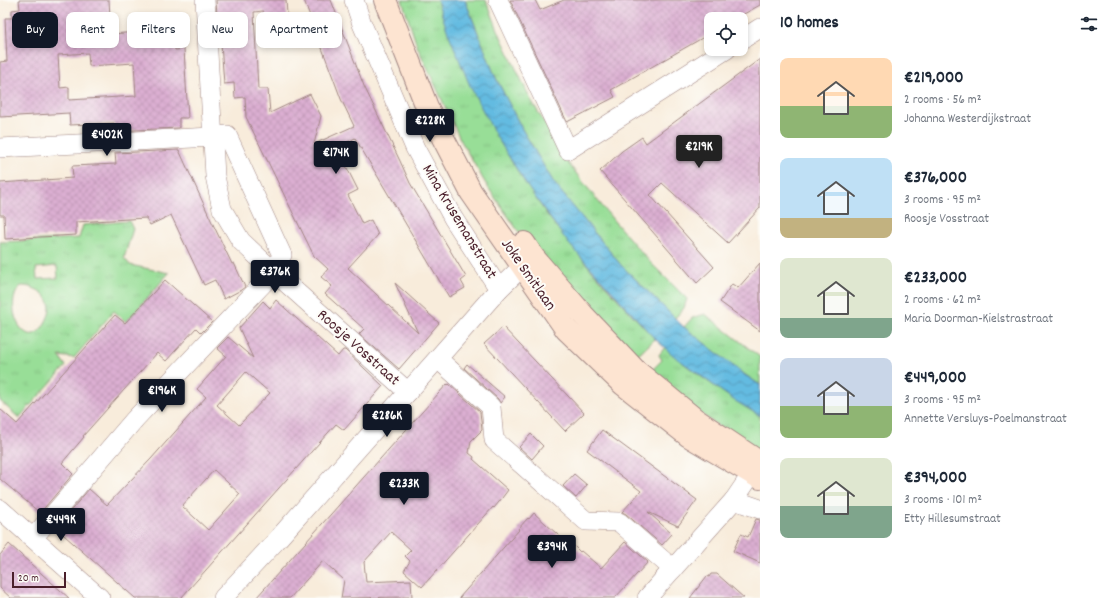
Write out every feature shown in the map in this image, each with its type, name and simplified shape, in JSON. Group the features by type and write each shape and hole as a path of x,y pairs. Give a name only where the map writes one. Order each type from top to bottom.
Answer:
{"street":[{"name":"Roosje Vosstraat","path":"205,0 215,176 222,209 241,241 408,392"},
{"name":"Mina Krusemanstraat","path":"354,0 362,24 415,148 453,218 499,289"},
{"name":"Joke Smitlaan","path":"385,0 426,107 471,192 528,263 584,315 635,370 758,469"},
{"name":"Joke Smitlaan","path":"399,0 410,33 438,100 528,263"},
{"path":"498,0 568,150 716,56"},
{"path":"748,36 760,28"},
{"path":"0,148 227,135 282,255 274,272 135,419 33,538"},
{"path":"223,598 276,541 499,289 528,263"},
{"path":"438,359 491,407 494,440 586,521 619,522 673,569"},
{"path":"646,598 734,500 758,469"},
{"path":"734,500 760,509"},
{"path":"0,509 100,598"}],"green space":[{"path":"402,0 437,0 462,65 477,97 510,158 529,188 580,256 655,339 632,361 532,251 487,186 461,141 417,46"},
{"path":"465,0 486,0 501,37 530,98 568,163 614,221 649,261 687,299 684,308 675,318 620,264 554,183 522,129 495,76"},
{"path":"129,221 133,229 124,258 130,265 169,273 126,322 114,311 74,358 59,356 66,366 19,418 0,401 0,242 79,238 83,225","holes":["57,266 58,278 37,279 36,268","21,286 34,288 40,291 48,300 50,306 47,319 40,330 32,334 25,332 19,325 15,316 15,295"]},
{"path":"705,314 760,357 760,385 684,327 692,318"},
{"path":"665,347 698,375 760,416 760,456 647,375 662,360 659,355"}],"water":[{"path":"437,0 465,0 495,76 522,129 554,183 620,264 684,327 760,385 760,416 732,399 674,356 655,339 569,244 527,186 495,134 470,86 447,30"}],"building":[{"path":"19,0 109,0 110,12 66,12 66,48 119,48 119,33 127,33 127,48 184,49 188,118 179,118 179,128 114,131 114,123 70,125 69,113 0,117 0,62 7,61 5,18 12,18 12,48 58,48 58,12 12,12 12,10 20,9","holes":["88,53 89,66 134,63 136,96 69,100 69,87 60,88 58,55"]},
{"path":"216,0 286,0 287,12 254,12 258,89 268,89 270,113 310,94 321,116 314,144 354,126 341,99 322,48 342,48 342,29 364,86 410,183 466,277 461,281 465,288 449,297 355,138 337,148 358,190 348,195 362,224 371,220 378,235 348,268 418,333 395,283 439,323 399,369 359,334 364,329 325,294 332,286 321,277 328,269 314,256 246,117 245,97 235,98 234,83 224,84 221,48 248,48 248,12 217,12"},
{"path":"304,0 331,0 336,12 308,12"},
{"path":"510,0 535,0 540,10 564,0 760,0 760,5 748,12 704,12 704,37 611,90 615,97 567,122"},
{"path":"760,59 760,208 728,243 662,183 650,195 714,267 697,283 600,171 622,151 642,137 646,143"},
{"path":"179,150 232,264 234,263 245,287 224,299 215,280 204,285 171,215 150,225 146,218 76,222 76,235 5,239 4,215 0,215 0,183 73,178 72,166 116,164 115,153"},
{"path":"760,263 760,331 720,302 732,284 738,288"},
{"path":"165,280 212,322 201,333 196,328 166,361 157,353 83,436 84,437 62,463 73,474 40,513 0,479 0,409 17,424 115,315 125,323"},
{"path":"276,300 338,356 343,350 345,350 383,386 344,430 336,424 181,598 135,598 56,528 89,489 107,505 151,459 206,397 197,389 226,356 217,348 228,337 253,358 239,328 263,301 270,308","holes":["246,372 270,393 239,425 217,405","214,470 240,494 208,530 182,506"]},
{"path":"503,327 584,413 565,431 484,344"},
{"path":"467,364 505,397 500,403 498,399 464,368"},
{"path":"447,384 449,384 480,412 482,430 471,441 469,453 474,457 473,459 508,490 494,508 493,507 422,587 404,571 410,561 405,556 411,550 391,532 364,562 366,582 411,580 412,597 341,598 344,580 323,561 290,598 256,598"},
{"path":"602,430 697,500 678,526 648,512 672,534 662,545 622,512 641,491 587,450"},
{"path":"531,434 543,446 532,459 519,447"},
{"path":"574,474 587,485 576,498 563,486"},
{"path":"534,513 569,545 571,543 601,568 625,542 648,562 615,598 459,598 519,530 518,529"},
{"path":"756,519 760,520 760,563 733,551 741,534 748,537"},
{"path":"9,544 69,598 11,598 0,588 0,555"},
{"path":"711,574 717,574 744,598 690,598 707,576 709,577"}]}
